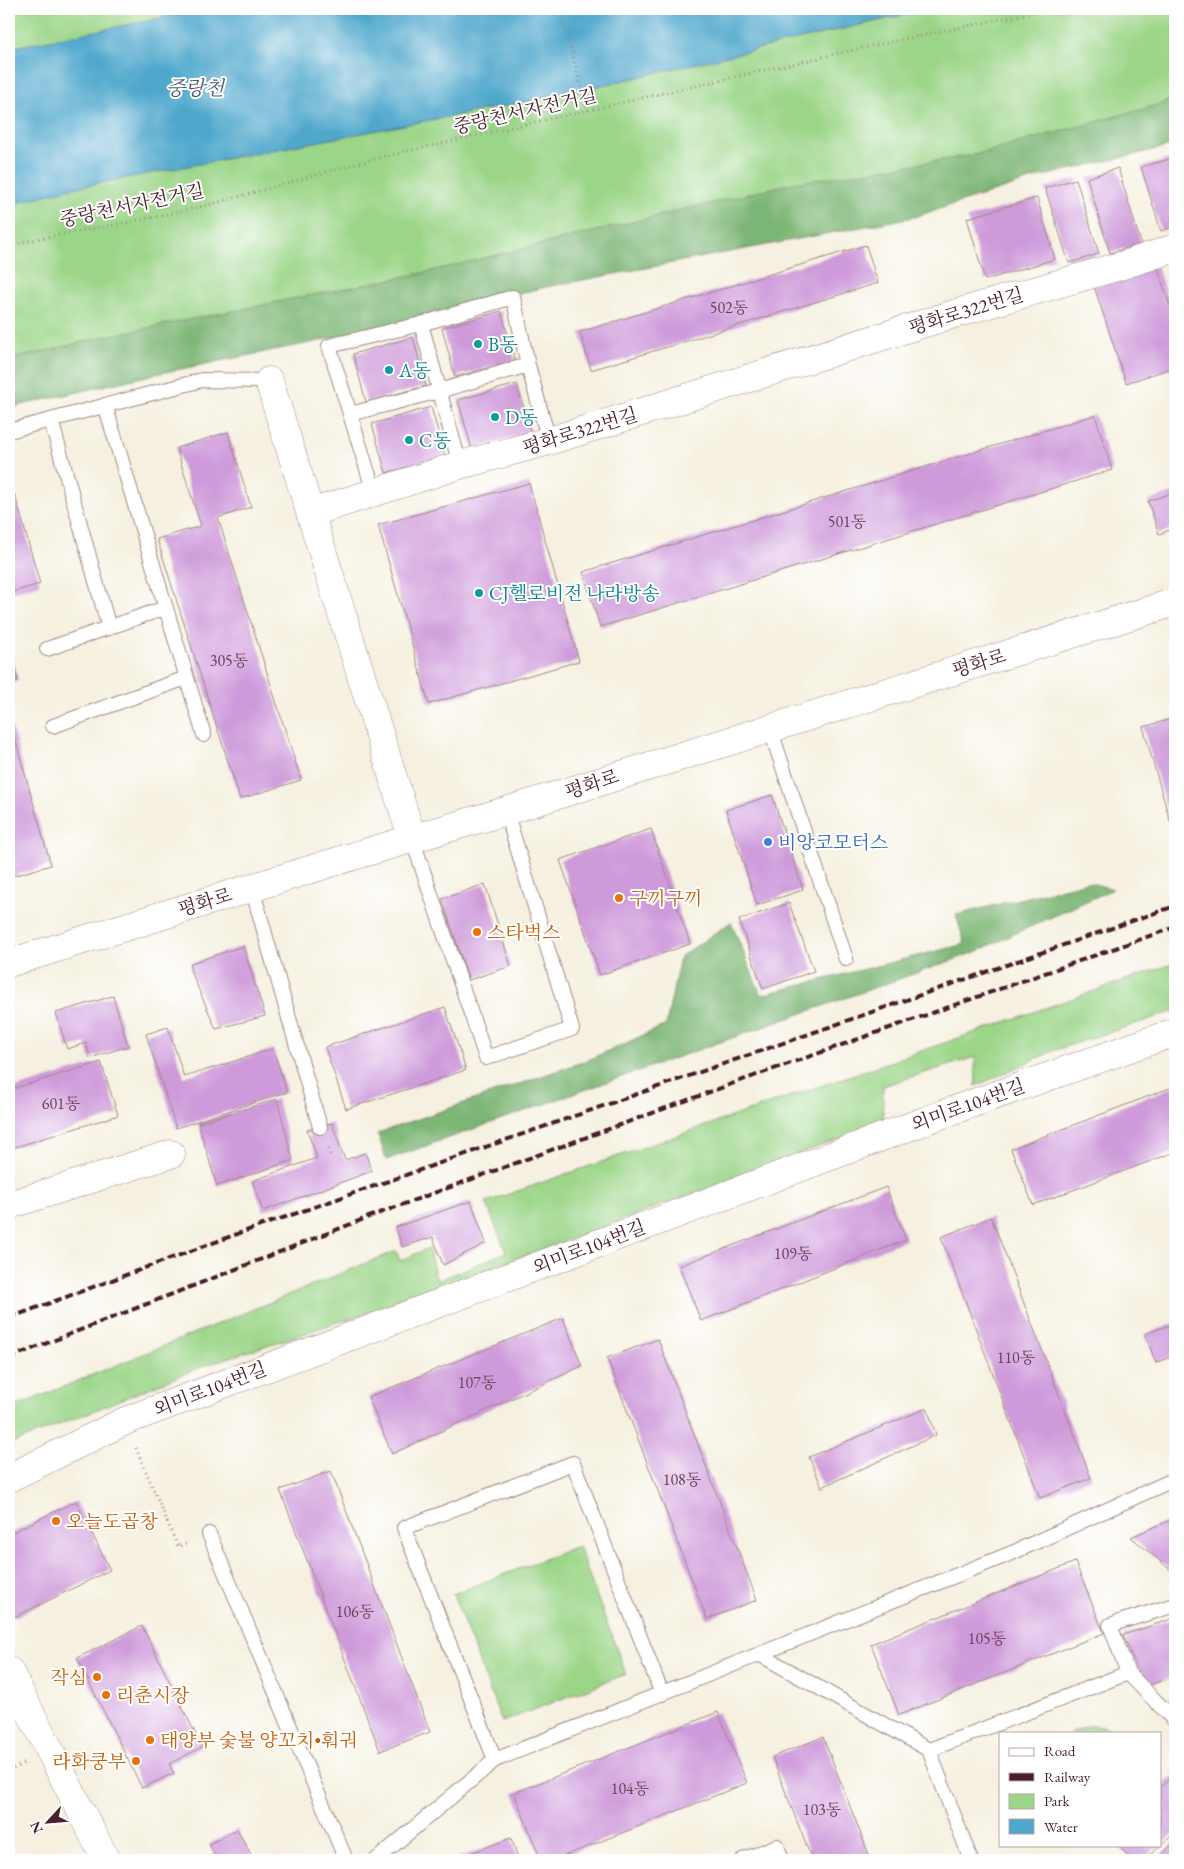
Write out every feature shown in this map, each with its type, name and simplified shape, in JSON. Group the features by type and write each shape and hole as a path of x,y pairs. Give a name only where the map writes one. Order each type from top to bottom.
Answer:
{"street":[{"name":"평화로322번길","path":"310,513 460,465 550,441 957,313 1120,266 1175,248"},
{"path":"269,381 412,838"},
{"name":"평화로","path":"9,963 412,838 506,811 1175,602"},
{"name":"외미로104번길","path":"9,1478 125,1421 951,1110 1175,1032"},
{"path":"9,1205 171,1154"},
{"path":"9,1671 106,1860"}],"lane":[{"path":"374,492 329,346 421,324 513,297 528,365 550,441"},
{"path":"421,324 460,465"},
{"path":"350,414 528,365"},
{"path":"9,431 202,380 269,381"},
{"path":"105,405 204,734"},
{"path":"51,420 109,628"},
{"path":"47,648 165,608"},
{"path":"52,726 186,678"},
{"path":"770,728 846,959"},
{"path":"412,838 486,1058 572,1030 506,811"},
{"path":"252,888 320,1127"},
{"path":"496,1760 404,1528 573,1463 662,1694"},
{"path":"376,1860 496,1760 1012,1553 1175,1479"},
{"path":"209,1534 346,1860"},
{"path":"1175,1605 1110,1625 1128,1673 1175,1721"},
{"path":"760,1655 929,1750 971,1860"},
{"path":"929,1750 1128,1673"},
{"path":"743,1860 777,1846 782,1860"}],"path":[{"path":"560,9 588,110"},
{"name":"중랑천서자전거길","path":"9,245 175,213 256,193 330,170 382,157 867,47 1049,9"},
{"path":"125,1421 178,1547 209,1534"},
{"path":"9,1771 26,1761"}],"green space":[{"path":"9,9 1175,9 1175,120 9,379"},
{"path":"1175,98 1175,145 1043,176 914,217 546,287 310,343 151,375 9,408 9,360 107,336 427,272 793,183 974,155 1157,105"},
{"path":"1087,882 1113,889 973,953 386,1160 378,1133 588,1060 666,1025 680,957 731,922 761,995 965,944 956,915"},
{"path":"1175,963 1175,1011 1055,1050 976,1086 975,1057 883,1086 883,1124 410,1299 206,1365 9,1445 9,1409 396,1251 400,1261 428,1248 437,1281 506,1252 486,1202"},
{"path":"578,1546 626,1674 502,1722 453,1594"},
{"path":"1087,1726 1103,1726 1118,1732 1072,1732"}],"water":[{"name":"중랑천","path":"207,9 929,9 557,96 68,189 9,205 9,48"}],"building":[{"path":"1174,158 1175,226 1161,231 1141,167"},
{"path":"1118,168 1141,244 1110,253 1087,178"},
{"path":"1076,179 1099,254 1069,263 1045,188"},
{"path":"1037,198 1055,259 985,280 967,218"},
{"path":"866,245 878,283 591,370 580,332"},
{"path":"1157,266 1175,321 1175,367 1126,383 1094,286"},
{"name":"B동","path":"501,311 515,360 455,377 442,328"},
{"name":"A동","path":"413,337 426,386 366,402 353,354"},
{"name":"D동","path":"517,384 531,433 472,449 458,400"},
{"name":"C동","path":"431,407 445,456 386,473 372,424"},
{"path":"1095,415 1112,470 600,627 583,572"},
{"path":"228,432 251,507 218,518 301,780 240,799 157,539 201,526 176,448"},
{"name":"CJ헬로비전 나라방송","path":"529,483 579,661 429,704 378,525"},
{"path":"1175,492 1175,528 1159,534 1148,501"},
{"path":"15,495 40,584 9,593 9,497"},
{"path":"9,649 18,680 9,683"},
{"path":"9,718 51,865 9,877"},
{"path":"1175,718 1175,819 1170,821 1143,727"},
{"path":"772,795 803,890 757,905 726,810"},
{"path":"651,829 690,944 600,975 560,860"},
{"name":"스타벅스","path":"485,884 511,966 469,980 442,899"},
{"path":"789,903 814,971 763,989 739,920"},
{"path":"243,946 265,1016 216,1029 190,969 191,963"},
{"path":"113,996 128,1046 90,1058 86,1043 67,1049 56,1013"},
{"path":"445,1007 466,1070 346,1109 325,1047"},
{"path":"168,1027 184,1077 273,1049 287,1092 176,1128 146,1034"},
{"path":"101,1062 118,1115 9,1149 9,1090"},
{"path":"1175,1086 1175,1152 1033,1205 1011,1149"},
{"path":"277,1099 293,1160 217,1186 198,1123"},
{"path":"332,1123 345,1160 365,1153 372,1171 263,1211 252,1181 317,1158 307,1130"},
{"path":"886,1187 906,1240 701,1321 679,1266"},
{"path":"471,1201 486,1243 443,1265 433,1237 402,1247 396,1227"},
{"path":"991,1217 1091,1478 1040,1498 941,1237"},
{"path":"563,1318 582,1366 392,1454 368,1397"},
{"path":"1175,1323 1175,1355 1156,1363 1145,1334"},
{"path":"658,1339 757,1600 707,1619 607,1358"},
{"path":"927,1408 936,1435 822,1487 809,1457"},
{"path":"331,1471 430,1732 380,1751 280,1490"},
{"path":"76,1501 110,1570 15,1617 9,1604 9,1534"},
{"path":"1175,1518 1175,1569 1172,1571 1131,1537"},
{"path":"1075,1562 1104,1633 899,1715 871,1644"},
{"path":"1175,1618 1175,1677 1145,1686 1123,1635"},
{"path":"142,1626 202,1747 169,1764 174,1773 142,1788 77,1658"},
{"path":"718,1712 747,1783 554,1860 541,1860 514,1793"},
{"path":"823,1737 871,1860 812,1860 772,1757"},
{"path":"1175,1775 1175,1833 1162,1844 1162,1785"},
{"path":"237,1829 254,1860 217,1860 209,1844"},
{"path":"511,1838 519,1860 452,1860"},
{"path":"1175,1842 1175,1860 1156,1860"},
{"path":"1119,1846 1160,1846 1144,1860 1132,1860"}],"railway":[{"path":"9,1318 237,1234 1175,906"},
{"path":"9,1358 374,1215 737,1082 1175,927"}],"place":[{"name":"B동","path":"478,344"},
{"name":"A동","path":"389,370"},
{"name":"D동","path":"495,417"},
{"name":"C동","path":"409,440"},
{"name":"CJ헬로비전 나라방송","path":"479,593"},
{"name":"비앙코모터스","path":"768,842"},
{"name":"구끼구끼","path":"619,898"},
{"name":"스타벅스","path":"477,932"},
{"name":"오늘도곱창","path":"56,1521"},
{"name":"작심","path":"97,1677"},
{"name":"리춘시장","path":"106,1695"},
{"name":"태양부 숯불 양꼬치•훠궈","path":"150,1740"},
{"name":"라화쿵부","path":"136,1761"}]}
